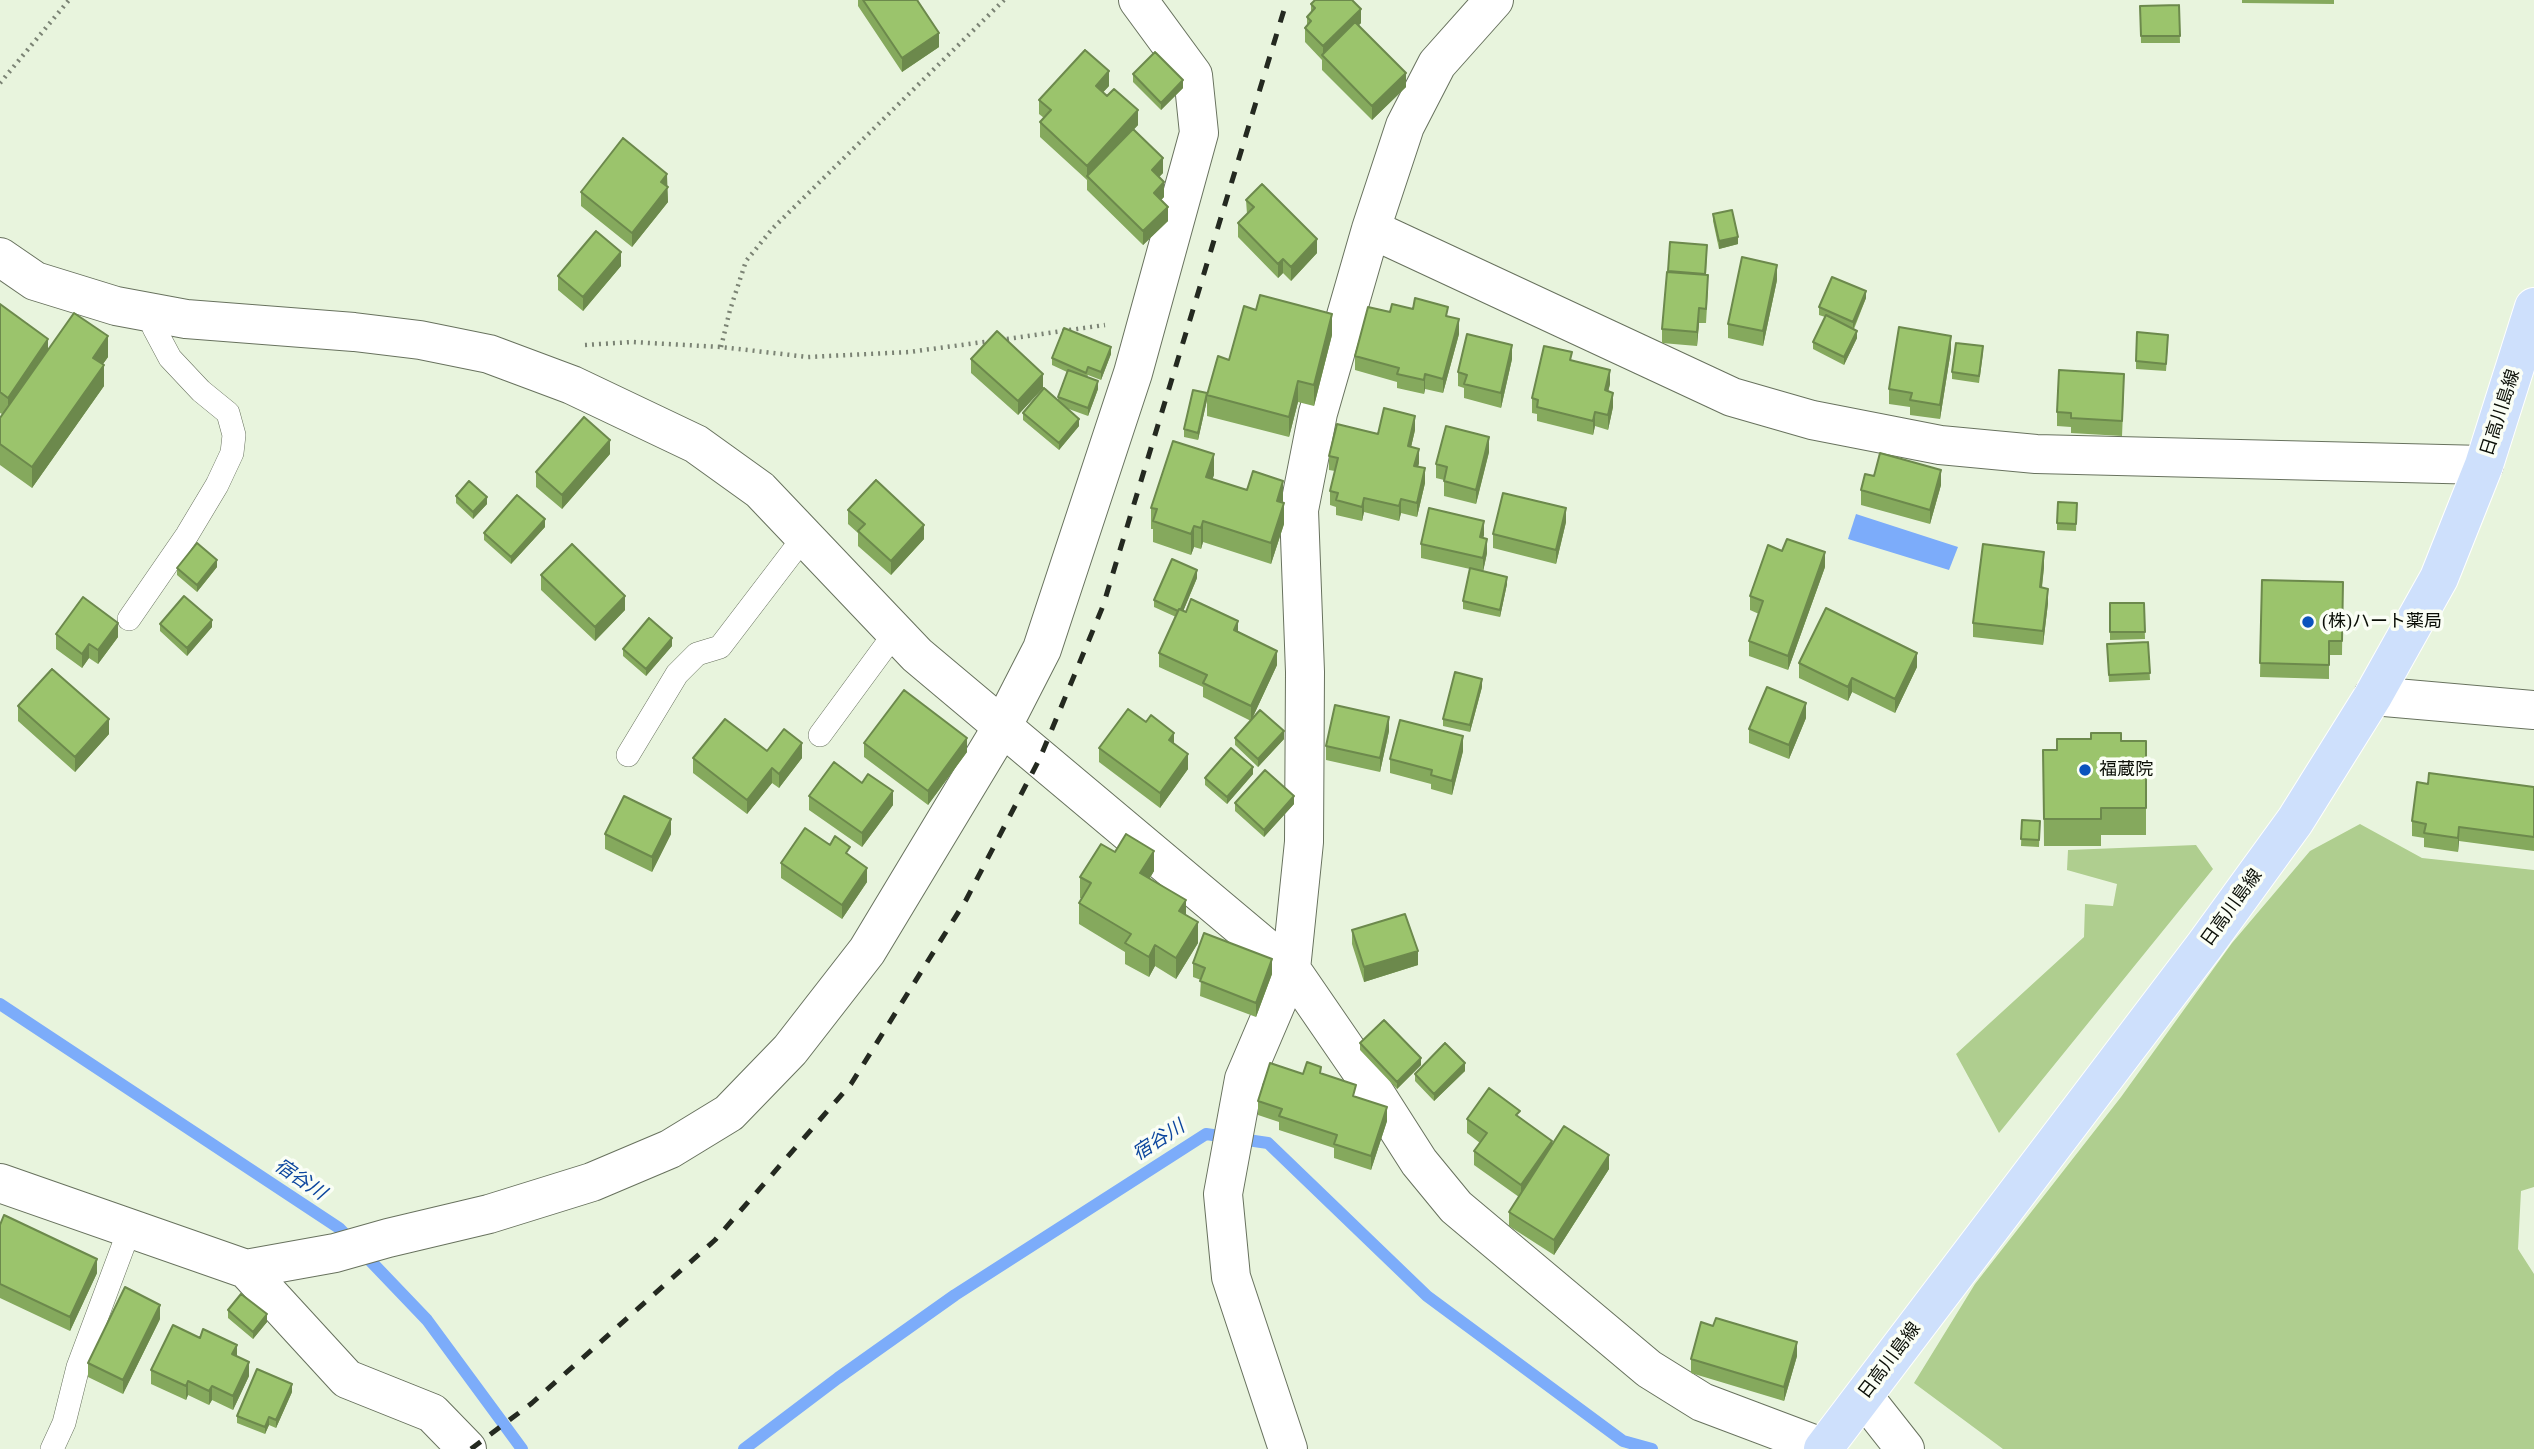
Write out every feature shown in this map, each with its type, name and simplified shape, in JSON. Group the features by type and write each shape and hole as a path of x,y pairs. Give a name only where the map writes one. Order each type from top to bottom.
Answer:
{"main road":[{"name":"日高川島線","path":"1824,1448 2213,934 2295,821 2373,696 2439,578 2484,466 2534,307"}],"street":[{"path":"246,1269 335,1253 489,1214 592,1182 670,1149 729,1112 790,1050 867,951 1002,727 1042,649 1133,373 1199,133 1193,75 1138,0"},
{"path":"1288,1449 1231,1277 1223,1194 1244,1079 1291,969 1304,842 1305,672 1299,510 1318,413 1371,229 1405,126 1437,64 1494,0"},
{"path":"1371,229 1732,397 1812,420 1940,445 2036,454 2484,466"},
{"path":"0,257 35,281 116,306 186,319 420,340 489,354 572,385 696,444 760,490 917,655 1291,969 1419,1162 1456,1207 1649,1369 1702,1402 1824,1448"},
{"path":"2373,696 2534,710"},
{"path":"0,1183 246,1269 347,1379 432,1413 467,1449"},
{"path":"1864,1396 1905,1449"}],"lane":[{"path":"129,619 187,535 217,485 232,453 234,435 228,413 201,391 170,358 149,312"},
{"path":"628,755 677,674 697,654 720,647 804,537"},
{"path":"820,735 895,633"},
{"path":"52,1449 64,1423 78,1367 130,1228"}],"path":[{"path":"0,83 69,0"},
{"path":"720,348 746,261 783,219 907,93 1004,0"},
{"path":"582,345 632,342 808,357 909,352 1148,320"}],"green space":[{"path":"2360,824 2422,858 2534,870 2534,1187 2521,1191 2518,1249 2534,1274 2534,1449 2003,1449 1914,1383 1975,1284 2121,1097 2232,943 2310,851"},
{"path":"2196,845 2213,869 1999,1133 1956,1054 2084,937 2085,904 2113,906 2117,884 2067,870 2068,850"}],"water":[{"path":"1856,514 1958,547 1949,570 1848,539"}],"building":[{"path":"863,0 917,0 939,33 902,58"},
{"path":"1315,0 1352,0 1361,9 1323,46 1305,28 1311,21 1307,17 1315,8 1311,4"},
{"path":"2179,5 2180,36 2141,36 2140,6"},
{"path":"1355,22 1406,73 1372,106 1322,55"},
{"path":"1085,50 1109,71 1096,86 1107,96 1114,89 1138,110 1087,166 1040,122 1051,110 1039,100"},
{"path":"1155,52 1183,80 1161,103 1133,74"},
{"path":"1133,129 1163,158 1152,170 1164,182 1154,193 1168,207 1143,231 1087,176"},
{"path":"623,138 667,174 661,182 668,187 632,233 581,192"},
{"path":"1262,184 1317,239 1291,267 1283,259 1278,264 1238,223 1254,207 1246,200"},
{"path":"1732,210 1738,237 1719,241 1713,214"},
{"path":"596,231 621,252 583,297 558,276"},
{"path":"1670,242 1707,245 1705,274 1668,271"},
{"path":"1742,257 1777,265 1763,331 1728,324"},
{"path":"1667,272 1708,275 1706,309 1699,308 1697,332 1662,329"},
{"path":"1832,277 1866,291 1853,322 1819,307"},
{"path":"1260,295 1332,314 1314,385 1298,381 1289,417 1207,395 1218,356 1229,360 1244,306 1256,310"},
{"path":"1415,298 1448,307 1446,316 1459,319 1443,379 1425,374 1424,380 1397,374 1399,368 1355,356 1368,307 1390,312 1392,304 1413,309"},
{"path":"0,304 48,339 8,398 0,392"},
{"path":"74,313 108,336 93,358 104,365 32,467 0,444 0,418"},
{"path":"1826,315 1857,331 1844,357 1813,342"},
{"path":"1899,327 1951,336 1940,405 1910,400 1912,393 1889,389"},
{"path":"1064,328 1111,347 1101,372 1088,367 1086,373 1052,358"},
{"path":"997,331 1043,374 1018,401 971,359"},
{"path":"2137,332 2168,335 2166,364 2136,361"},
{"path":"1467,334 1512,345 1501,393 1464,384 1467,375 1458,372"},
{"path":"1956,343 1983,346 1979,376 1952,372"},
{"path":"1544,346 1572,352 1570,360 1610,370 1605,390 1613,393 1608,415 1595,412 1593,421 1537,407 1538,400 1532,398"},
{"path":"1068,370 1098,381 1088,408 1058,397"},
{"path":"2059,370 2124,374 2122,421 2071,418 2071,413 2057,412"},
{"path":"1044,388 1079,419 1059,443 1023,413"},
{"path":"1193,390 1207,393 1198,433 1184,429"},
{"path":"1384,408 1415,416 1408,446 1419,449 1414,466 1425,468 1417,503 1401,499 1399,506 1364,498 1362,507 1336,500 1338,493 1330,491 1338,458 1329,456 1337,424 1378,434"},
{"path":"584,417 610,440 562,495 536,472"},
{"path":"1446,426 1489,437 1476,490 1444,481 1447,467 1436,464"},
{"path":"1173,441 1214,454 1206,477 1247,490 1253,471 1283,481 1277,501 1284,503 1271,543 1203,521 1201,528 1194,526 1191,534 1153,521 1157,509 1151,508"},
{"path":"1880,453 1941,470 1930,510 1861,490 1865,474 1874,476"},
{"path":"876,480 924,525 891,561 858,531 865,524 848,510"},
{"path":"469,481 487,497 473,512 456,496"},
{"path":"1503,493 1566,508 1556,550 1493,534"},
{"path":"517,495 545,519 511,557 484,533"},
{"path":"2058,502 2077,503 2076,524 2057,523"},
{"path":"1429,508 1484,521 1480,537 1487,539 1483,558 1421,544"},
{"path":"1787,539 1825,552 1788,656 1749,641 1763,601 1750,596 1768,545 1782,551"},
{"path":"197,543 217,560 197,585 177,568"},
{"path":"572,544 625,596 595,627 541,575"},
{"path":"1983,544 2044,552 2040,587 2048,589 2043,631 1973,623"},
{"path":"1172,559 1197,570 1178,611 1154,600"},
{"path":"1470,568 1507,577 1500,610 1463,601"},
{"path":"2262,580 2343,582 2342,641 2329,641 2329,665 2260,663"},
{"path":"184,596 212,620 187,648 160,624"},
{"path":"83,597 118,623 98,650 89,644 82,654 56,634"},
{"path":"1191,599 1238,621 1234,630 1277,651 1251,706 1203,683 1207,675 1159,653 1179,609 1186,612"},
{"path":"2110,603 2144,603 2145,632 2110,632"},
{"path":"1826,608 1917,653 1895,699 1852,678 1848,687 1799,663"},
{"path":"649,618 672,638 646,669 623,649"},
{"path":"2148,642 2150,673 2109,675 2107,644"},
{"path":"52,669 109,719 75,757 18,706"},
{"path":"1455,672 1482,679 1470,725 1443,719"},
{"path":"1767,687 1806,703 1789,745 1749,729"},
{"path":"904,690 967,738 928,791 864,743"},
{"path":"1335,705 1389,717 1380,758 1326,746"},
{"path":"1128,709 1146,722 1151,715 1174,733 1169,740 1188,754 1160,793 1099,748"},
{"path":"1260,710 1284,731 1258,759 1235,738"},
{"path":"725,719 767,751 784,729 802,743 779,774 772,768 747,800 693,758"},
{"path":"1400,720 1463,736 1452,781 1431,775 1432,770 1390,759"},
{"path":"2091,733 2121,733 2121,741 2146,741 2146,808 2101,808 2101,819 2044,819 2043,750 2057,750 2057,739 2091,739"},
{"path":"1231,748 1253,767 1227,797 1205,778"},
{"path":"834,762 862,783 868,774 893,791 862,833 809,796"},
{"path":"1265,770 1294,796 1264,830 1235,803"},
{"path":"2429,773 2534,787 2534,837 2459,827 2458,838 2424,833 2426,824 2412,821 2417,782 2428,784"},
{"path":"624,796 671,819 652,857 605,834"},
{"path":"2022,820 2040,821 2039,840 2021,839"},
{"path":"805,828 830,845 835,836 850,847 846,853 867,868 842,905 781,863"},
{"path":"1126,834 1154,851 1140,873 1186,900 1179,911 1198,922 1176,958 1155,945 1149,957 1125,943 1131,934 1079,903 1091,883 1080,877 1101,844 1115,852"},
{"path":"1405,914 1418,951 1364,967 1352,930"},
{"path":"1204,933 1272,959 1256,1003 1200,981 1205,968 1193,963"},
{"path":"1384,1020 1421,1058 1397,1082 1360,1043"},
{"path":"1445,1043 1465,1063 1434,1094 1415,1074"},
{"path":"1307,1062 1321,1067 1320,1073 1356,1085 1353,1096 1387,1107 1371,1156 1334,1144 1337,1135 1279,1116 1282,1109 1258,1101 1270,1063 1303,1074"},
{"path":"1489,1088 1520,1111 1516,1115 1552,1141 1521,1185 1474,1151 1487,1133 1467,1119"},
{"path":"1564,1126 1609,1155 1554,1240 1509,1212"},
{"path":"4,1215 97,1259 70,1317 0,1284 0,1225"},
{"path":"125,1287 160,1305 123,1380 88,1363"},
{"path":"241,1294 267,1314 253,1332 228,1310"},
{"path":"1716,1318 1797,1342 1784,1387 1691,1359 1701,1322 1713,1326"},
{"path":"173,1325 200,1338 203,1329 237,1345 232,1354 249,1362 233,1396 212,1386 209,1391 188,1381 186,1386 151,1370"},
{"path":"257,1369 292,1384 276,1420 269,1417 265,1427 237,1416"}],"waterway":[{"name":"宿谷川","path":"0,1004 339,1228 427,1320 522,1449"},
{"name":"宿谷川","path":"744,1449 955,1295 1206,1134 1268,1143 1427,1296 1623,1441 1652,1449"}],"railway":[{"path":"471,1449 532,1403 715,1240 851,1084 966,900 1040,758 1103,606 1287,0"}],"place":[{"name":"(株)ハート薬局","path":"2308,622"},
{"name":"福蔵院","path":"2085,770"}]}
